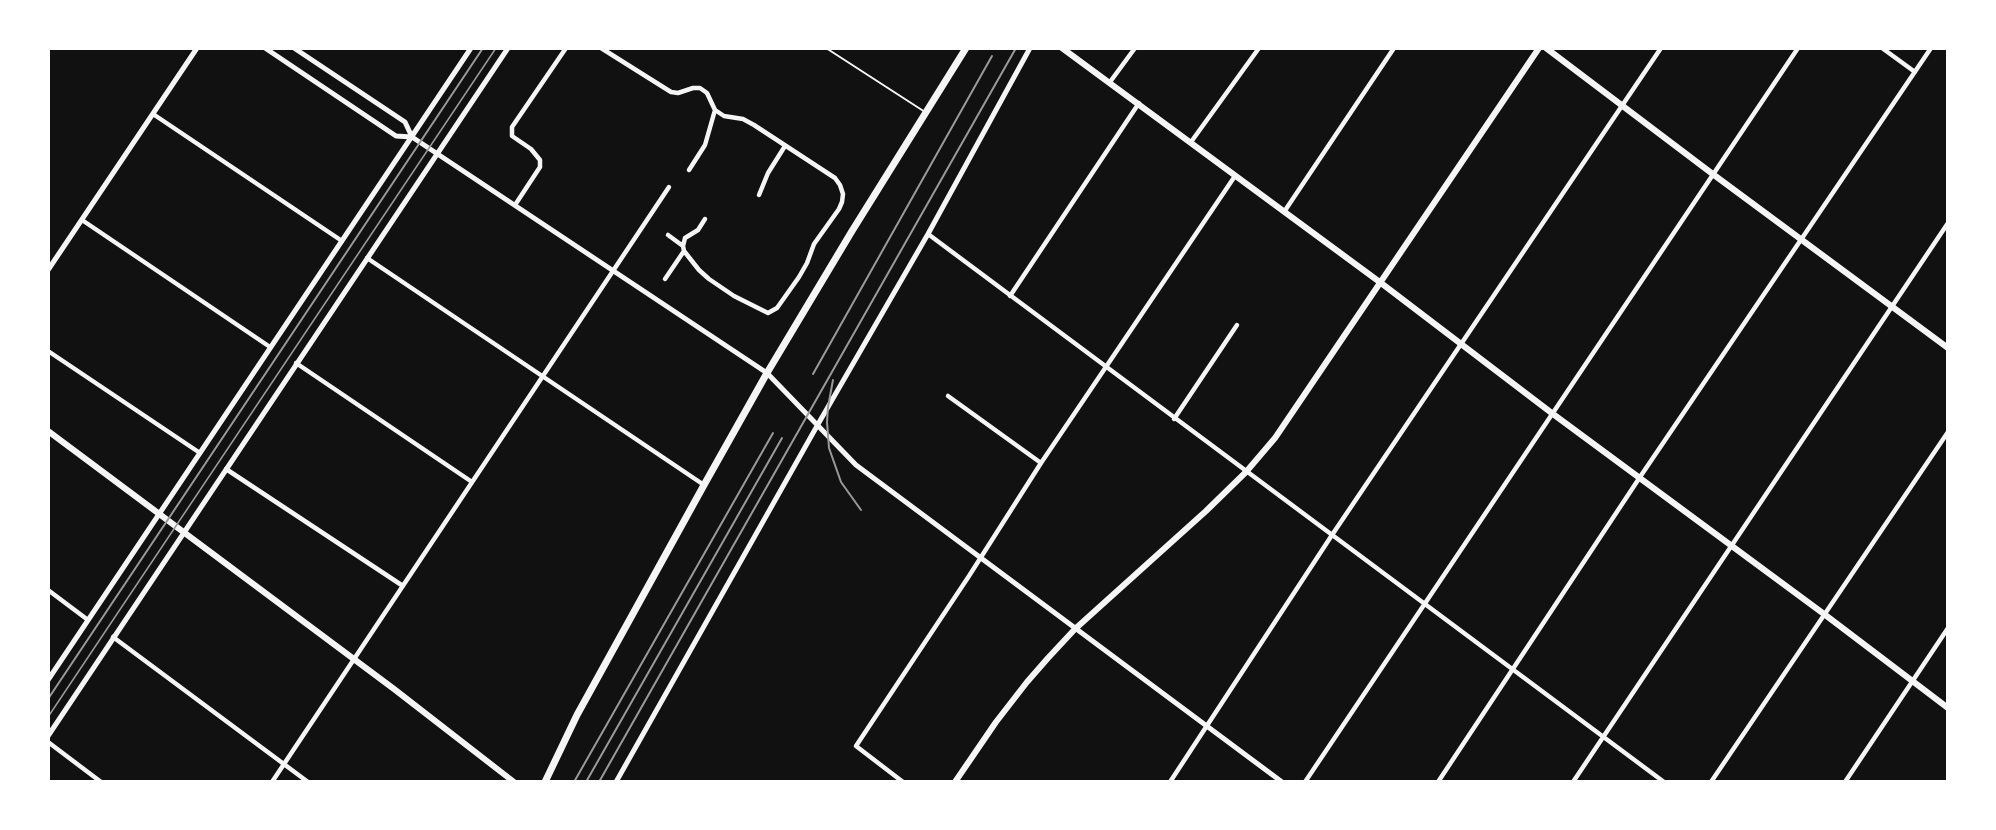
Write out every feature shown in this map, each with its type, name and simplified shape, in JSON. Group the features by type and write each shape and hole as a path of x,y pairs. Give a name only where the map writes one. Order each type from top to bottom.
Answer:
{"main road":[{"path":"544,782 577,716 767,373 966,48"},
{"path":"1062,48 1381,283 1948,708"},
{"path":"956,782 996,722 1027,682 1076,629 1206,511 1246,472 1275,438 1539,48"},
{"path":"1546,48 1713,175 1948,348"},
{"path":"48,431 354,659 514,782"}],"street":[{"path":"48,270 197,48"},
{"path":"265,48 396,136 412,136"},
{"path":"294,48 405,122 412,136 429,148 767,373 856,465 1282,782"},
{"path":"48,680 471,48"},
{"path":"48,735 508,48"},
{"path":"515,205 540,167 540,160 531,149 512,136 512,128 566,48"},
{"path":"601,48 671,92 678,93 700,88 707,93 715,110 724,116 749,122 834,178 843,194 842,202 814,244 803,270 777,308 768,313 734,296 699,270 683,249 668,235"},
{"path":"616,782 928,234 1030,48"},
{"path":"1110,82 1135,48"},
{"path":"1191,142 1259,48"},
{"path":"1284,212 1394,48"},
{"path":"1170,782 1332,535 1660,48"},
{"path":"1305,782 1798,48"},
{"path":"1882,48 1915,72"},
{"path":"1438,782 1640,477 1803,240 1931,48"},
{"path":"1010,296 1138,103"},
{"path":"689,170 705,145 715,110"},
{"path":"153,114 342,241"},
{"path":"759,195 768,173 785,146"},
{"path":"903,782 856,746 1041,463 1235,176"},
{"path":"272,782 669,187"},
{"path":"665,279 683,249 685,238 698,230 705,219"},
{"path":"82,220 270,347"},
{"path":"1573,782 1948,223"},
{"path":"928,234 1664,782"},
{"path":"367,258 704,485"},
{"path":"1174,419 1237,325"},
{"path":"48,351 200,453"},
{"path":"296,363 472,482"},
{"path":"948,396 1041,463"},
{"path":"1711,782 1948,432"},
{"path":"226,469 403,586"},
{"path":"48,590 88,620"},
{"path":"1845,782 1948,628"},
{"path":"113,637 308,782"},
{"path":"48,742 101,782"}],"lane":[{"path":"826,48 926,113"}],"tram line":[{"path":"48,717 496,48"}],"railway":[{"path":"48,699 483,48"},
{"path":"599,782 1016,48"},
{"path":"813,374 992,56"},
{"path":"833,380 827,422 829,448 841,482 861,510"},
{"path":"574,782 773,433"},
{"path":"586,782 782,438"}]}
